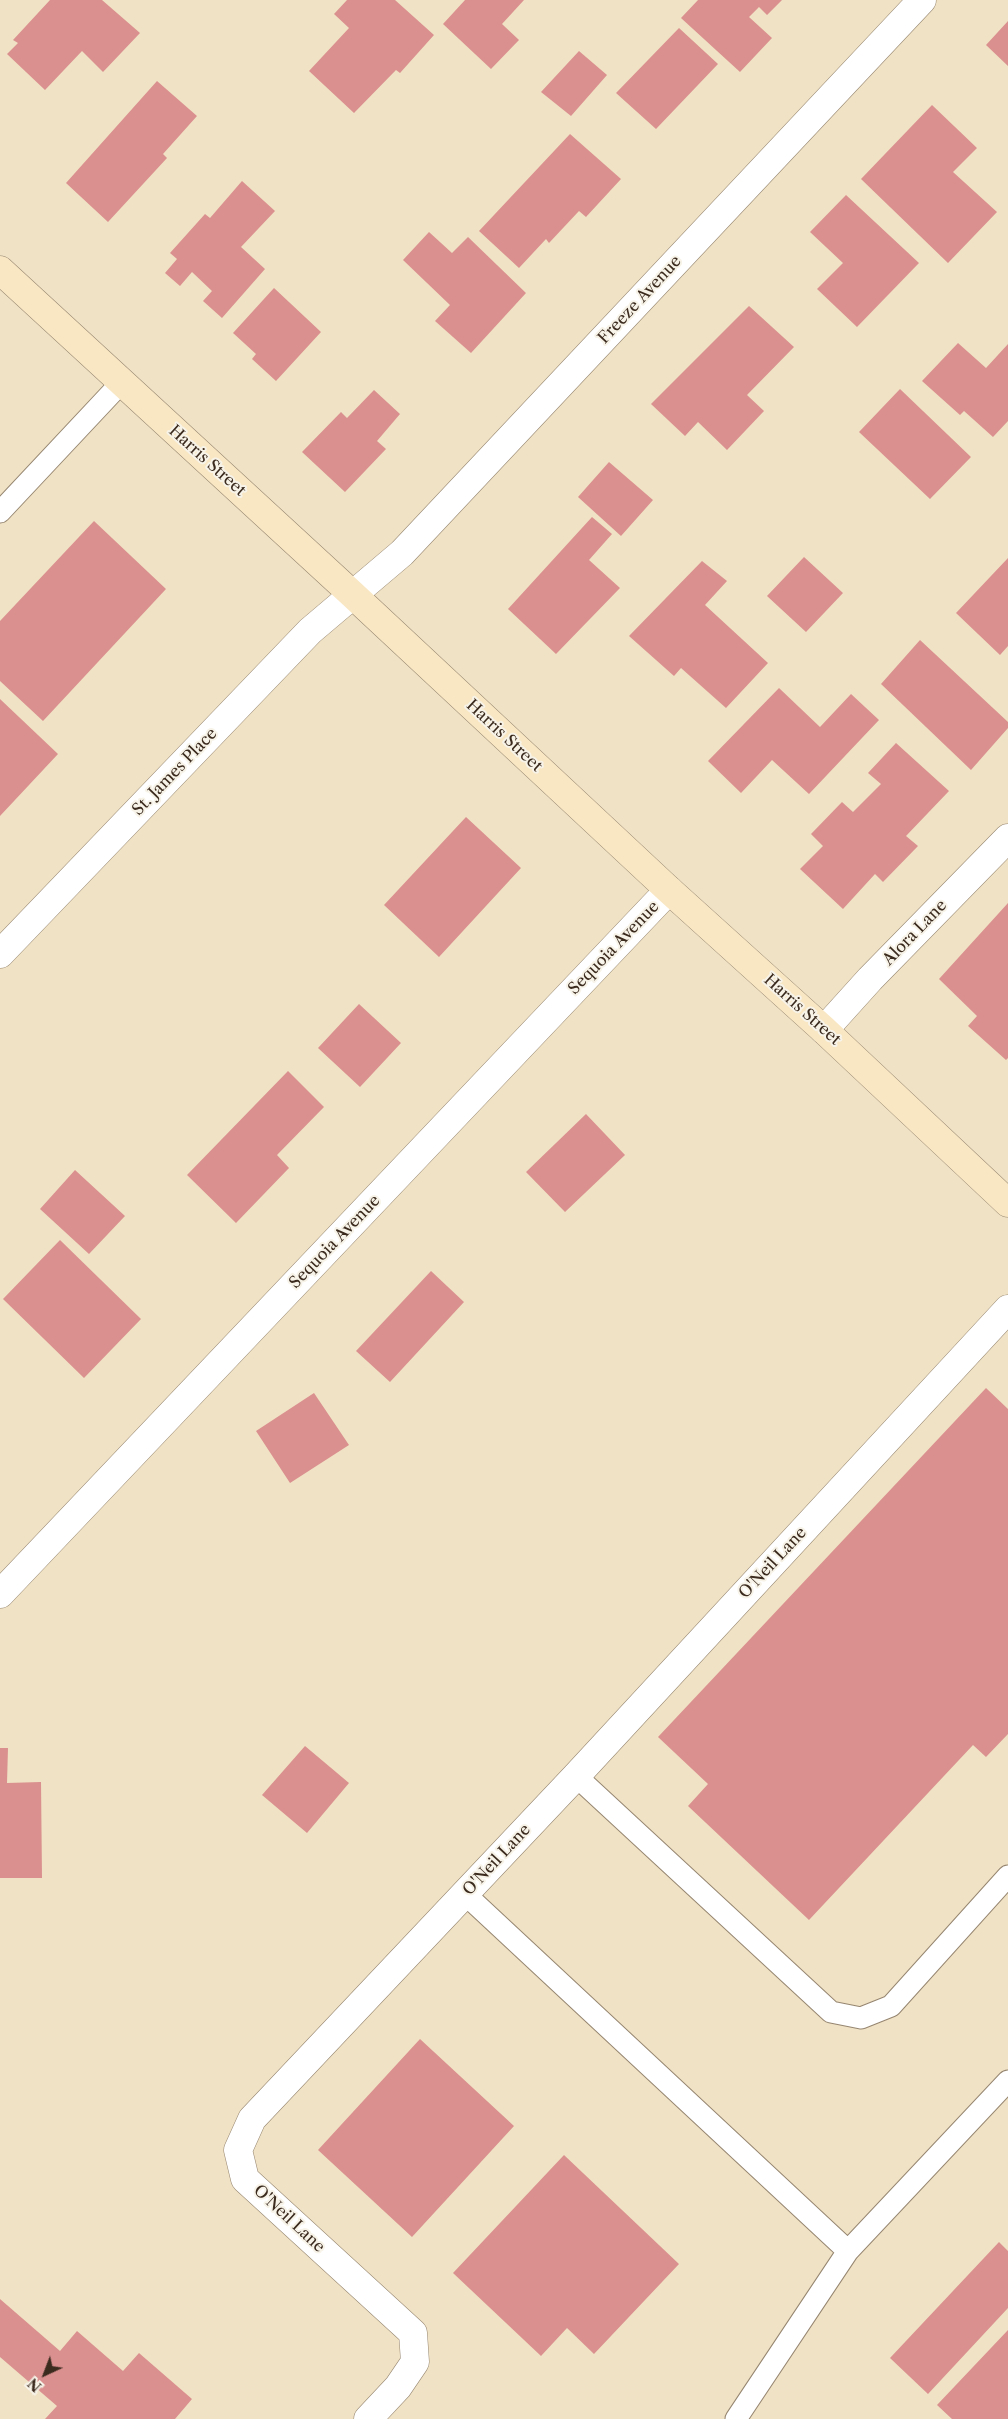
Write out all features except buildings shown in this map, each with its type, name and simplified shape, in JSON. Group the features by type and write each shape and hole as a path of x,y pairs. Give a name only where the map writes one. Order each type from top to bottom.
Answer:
{"main road":[{"name":"Harris Street","path":"0,270 352,594 669,890 824,1030 1008,1203"}],"street":[{"name":"Freeze Avenue","path":"352,594 402,553 922,0"},
{"name":"St. James Place","path":"0,954 310,631 352,594"},
{"name":"Alora Lane","path":"824,1030 1008,838"},
{"name":"Sequoia Avenue","path":"0,1594 669,890"},
{"name":"O'Neil Lane","path":"368,2419 398,2387 415,2362 413,2333 245,2179 238,2150 252,2120 576,1776 1008,1309"}],"lane":[{"path":"0,512 121,383"},
{"path":"576,1776 831,2012 861,2018 891,2006 1008,1876"},
{"path":"465,1894 848,2251"},
{"path":"736,2419 848,2251 1008,2081"}]}
